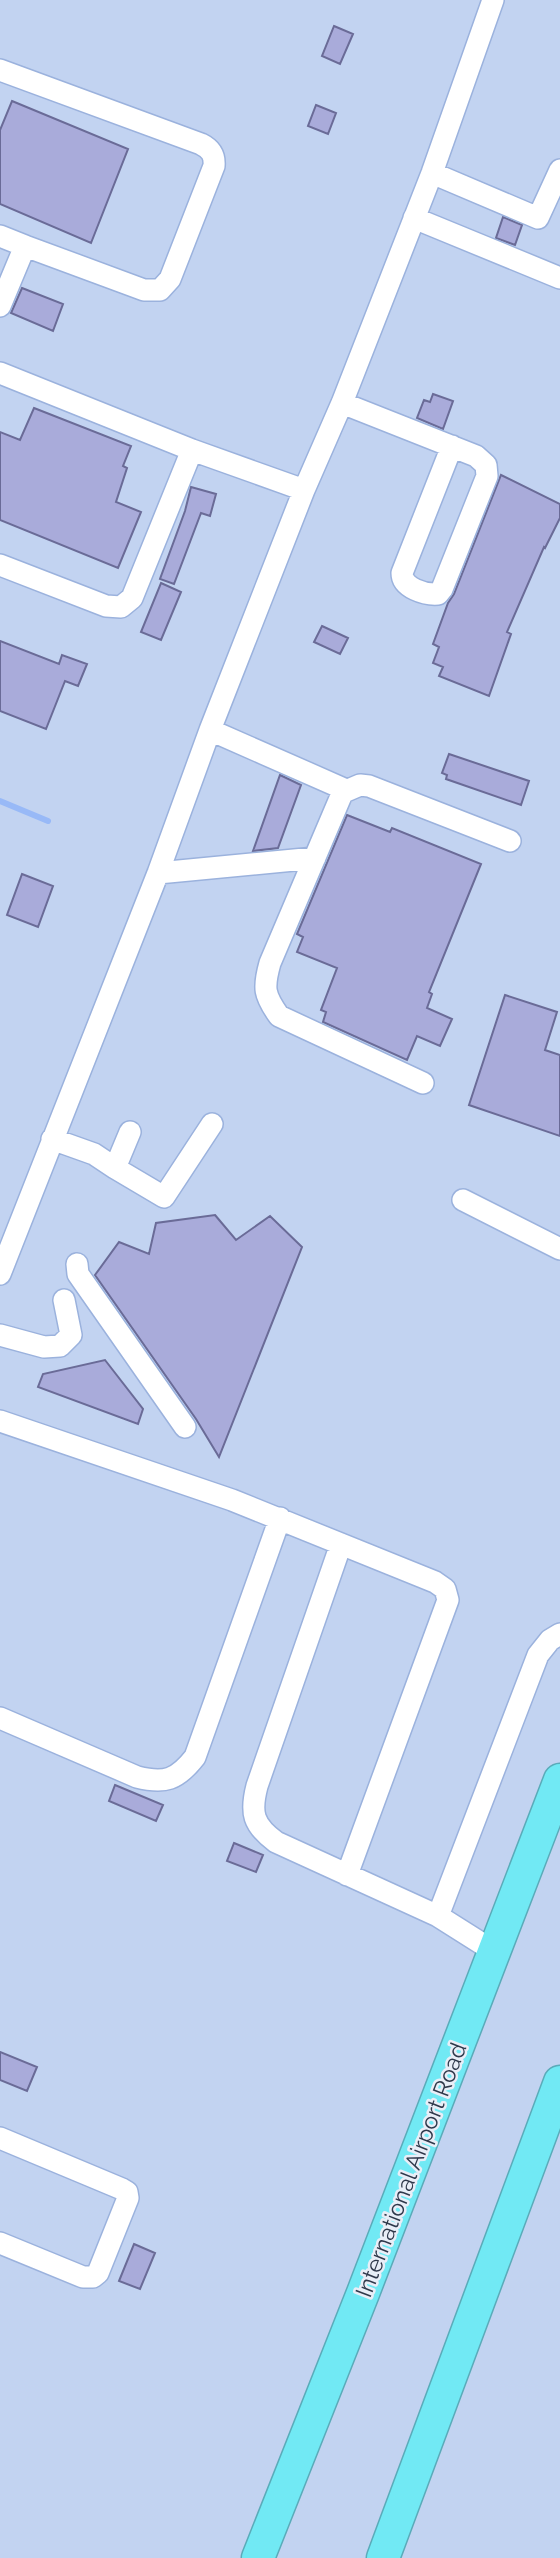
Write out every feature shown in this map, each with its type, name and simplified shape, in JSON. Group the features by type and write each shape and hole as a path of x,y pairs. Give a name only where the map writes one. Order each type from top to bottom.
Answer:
{"highway":[{"name":"International Airport Road","path":"258,2558 560,1780"},
{"path":"383,2558 560,2082"}],"lane":[{"path":"0,1274 158,873 210,730 304,490 342,403 432,173 493,0"},
{"path":"481,35 504,0"},
{"path":"0,71 201,144 208,147 214,159 214,166 170,279 160,290 144,290 0,236"},
{"path":"432,173 538,218 560,170"},
{"path":"414,218 560,278"},
{"path":"0,306 25,246"},
{"path":"0,373 192,450 304,490"},
{"path":"342,403 452,446 476,456 486,465 487,476 442,589 438,594 430,594 406,584 402,580 402,573 452,446"},
{"path":"0,565 106,606 121,607 132,598 192,450"},
{"path":"210,730 346,791 360,785 369,786 510,841"},
{"path":"344,789 270,963 264,983 268,1000 279,1016 300,1028 423,1083"},
{"path":"158,873 315,858"},
{"path":"52,1139 94,1154 164,1197 212,1124"},
{"path":"115,1168 130,1132"},
{"path":"463,1200 560,1250"},
{"path":"78,1264 78,1275 185,1427"},
{"path":"0,1335 44,1347 60,1346 71,1335 64,1300"},
{"path":"0,1421 185,1483 279,1518 435,1582 445,1589 448,1600 347,1875"},
{"path":"0,1718 137,1777 151,1780 170,1779 183,1772 195,1757 279,1518"},
{"path":"341,1544 253,1804 254,1818 265,1834 276,1842 438,1916 495,1952"},
{"path":"438,1916 538,1655 550,1640 560,1634"},
{"path":"0,2138 122,2189 127,2192 128,2198 98,2273 93,2277 83,2277 0,2243"}],"shaded area":[{"path":"0,0 560,0 560,2558 0,2558"}],"building":[{"path":"334,26 353,34 340,64 322,56"},
{"path":"12,101 128,149 91,243 0,204 0,130"},
{"path":"316,105 336,113 328,134 308,126"},
{"path":"503,217 522,225 515,245 496,238"},
{"path":"22,288 63,304 53,331 11,313"},
{"path":"433,394 453,401 443,429 417,418 424,400 430,402"},
{"path":"34,408 131,446 123,466 127,468 116,502 141,512 118,568 0,520 0,432 20,440"},
{"path":"501,475 560,504 560,518 544,547 507,632 511,634 489,696 439,676 443,667 433,663 439,647 433,644"},
{"path":"191,487 216,494 210,516 201,513 174,584 160,579"},
{"path":"161,583 181,592 161,640 141,632"},
{"path":"322,626 348,638 340,654 314,642"},
{"path":"0,641 59,664 62,655 87,664 78,686 65,681 46,729 0,711"},
{"path":"449,754 529,781 521,805 446,779 447,775 442,773"},
{"path":"280,775 301,785 278,848 253,851"},
{"path":"347,815 390,832 392,828 481,864 429,992 432,994 427,1008 452,1019 440,1046 417,1036 407,1060 323,1022 326,1012 321,1010 337,968 297,952 303,937 297,934"},
{"path":"22,874 53,886 38,927 7,915"},
{"path":"505,995 557,1012 545,1050 560,1055 560,1136 469,1105"},
{"path":"215,1215 236,1240 270,1216 302,1247 219,1457 196,1419 95,1275 119,1242 149,1254 156,1223"},
{"path":"105,1360 143,1409 138,1424 38,1387 43,1374"},
{"path":"115,1785 163,1805 156,1821 109,1801"},
{"path":"234,1843 263,1855 256,1872 227,1861"},
{"path":"0,2052 37,2067 27,2091 0,2080"},
{"path":"134,2244 155,2253 140,2289 119,2281"}],"waterway":[{"path":"0,801 48,821"}]}
